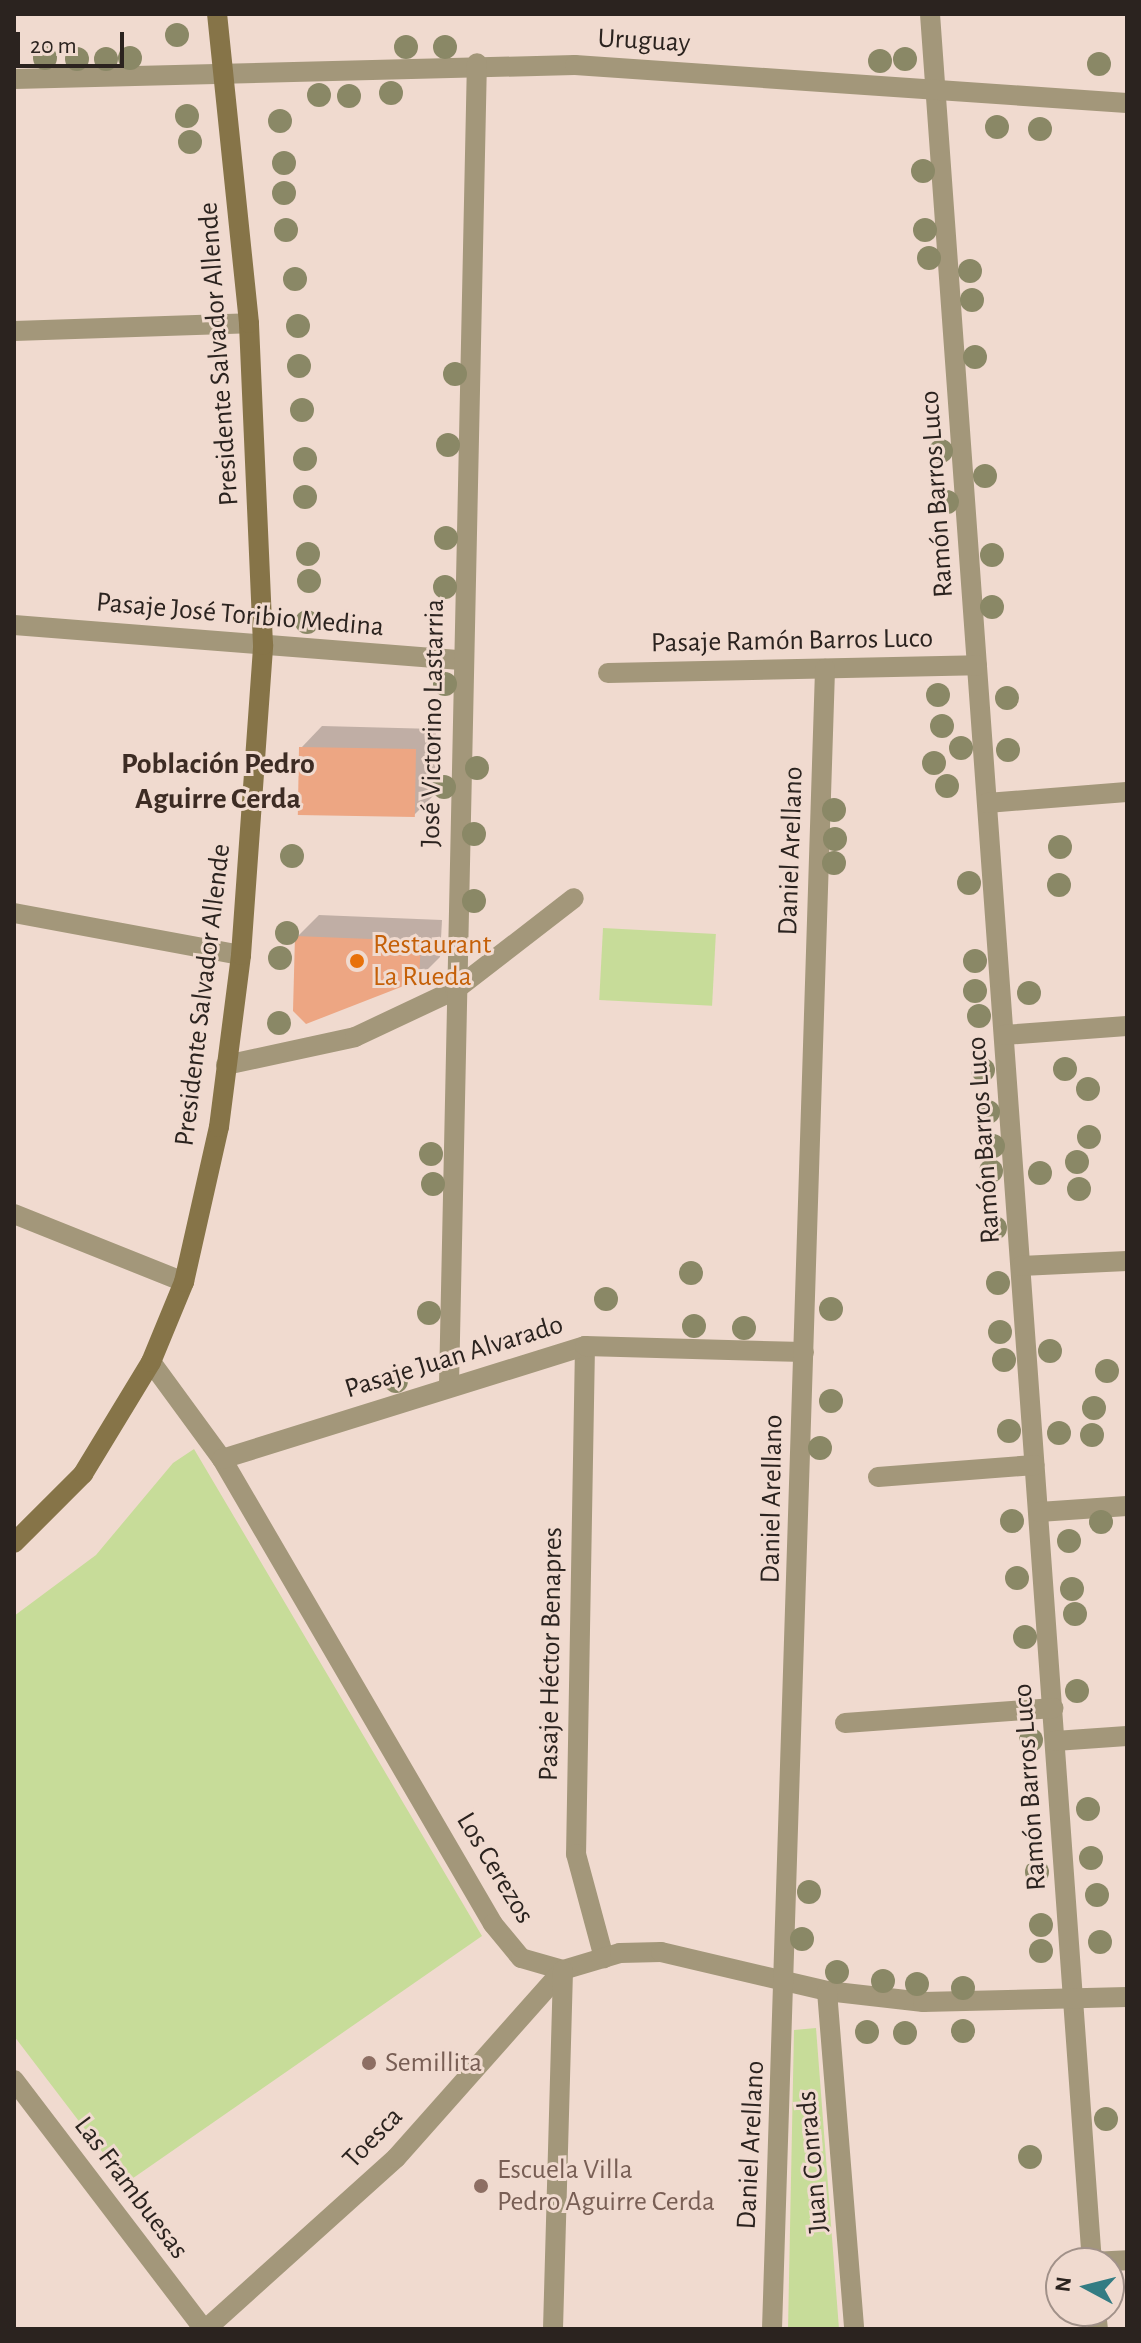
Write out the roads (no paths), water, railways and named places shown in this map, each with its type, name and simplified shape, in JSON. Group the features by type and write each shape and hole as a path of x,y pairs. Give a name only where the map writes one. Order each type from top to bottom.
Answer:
{"main road":[{"name":"Presidente Salvador Allende","path":"14,1543 83,1474 151,1362 184,1282 226,1065 241,955 263,645 249,323 217,14"}],"street":[{"name":"Ramón Barros Luco","path":"930,14 1091,2247"},
{"name":"Uruguay","path":"14,79 477,63 936,87 1127,103"},
{"name":"José Victorino Lastarria","path":"449,1385 461,660 477,63"},
{"path":"14,331 249,323"},
{"name":"Pasaje José Toribio Medina","path":"14,625 461,660"},
{"name":"Pasaje Ramón Barros Luco","path":"608,673 977,665"},
{"name":"Daniel Arellano","path":"772,2329 788,1982 825,669"},
{"path":"987,803 1127,792"},
{"path":"226,1065 355,1037 455,990 574,898"},
{"path":"14,913 241,955"},
{"path":"1004,1035 1127,1026"},
{"path":"14,1214 184,1282"},
{"path":"1021,1266 1127,1261"},
{"name":"Pasaje Juan Alvarado","path":"222,1459 449,1385 585,1346 804,1352"},
{"name":"Pasaje Héctor Benapres","path":"585,1346 576,1854 604,1958"},
{"name":"Los Cerezos","path":"151,1362 222,1459 493,1924 521,1958 563,1970"},
{"path":"878,1477 1035,1465"},
{"path":"1039,1512 1127,1506"},
{"path":"845,1723 1053,1708"},
{"path":"1055,1741 1127,1736"},
{"path":"553,2329 563,1970 604,1958 661,1952 827,1991 923,2002 1127,1997"},
{"name":"Toesca","path":"205,2329 396,2158 563,1970"},
{"name":"Juan Conrads","path":"827,1991 854,2329"},
{"name":"Las Frambuesas","path":"14,2080 205,2329"}],"place":[{"name":"Restaurant La Rueda","path":"357,961"},
{"name":"Semillita","path":"369,2063"},
{"name":"Escuela Villa Pedro Aguirre Cerda","path":"481,2186"}],"district":[{"name":"Población Pedro Aguirre Cerda","path":"218,781"}]}
